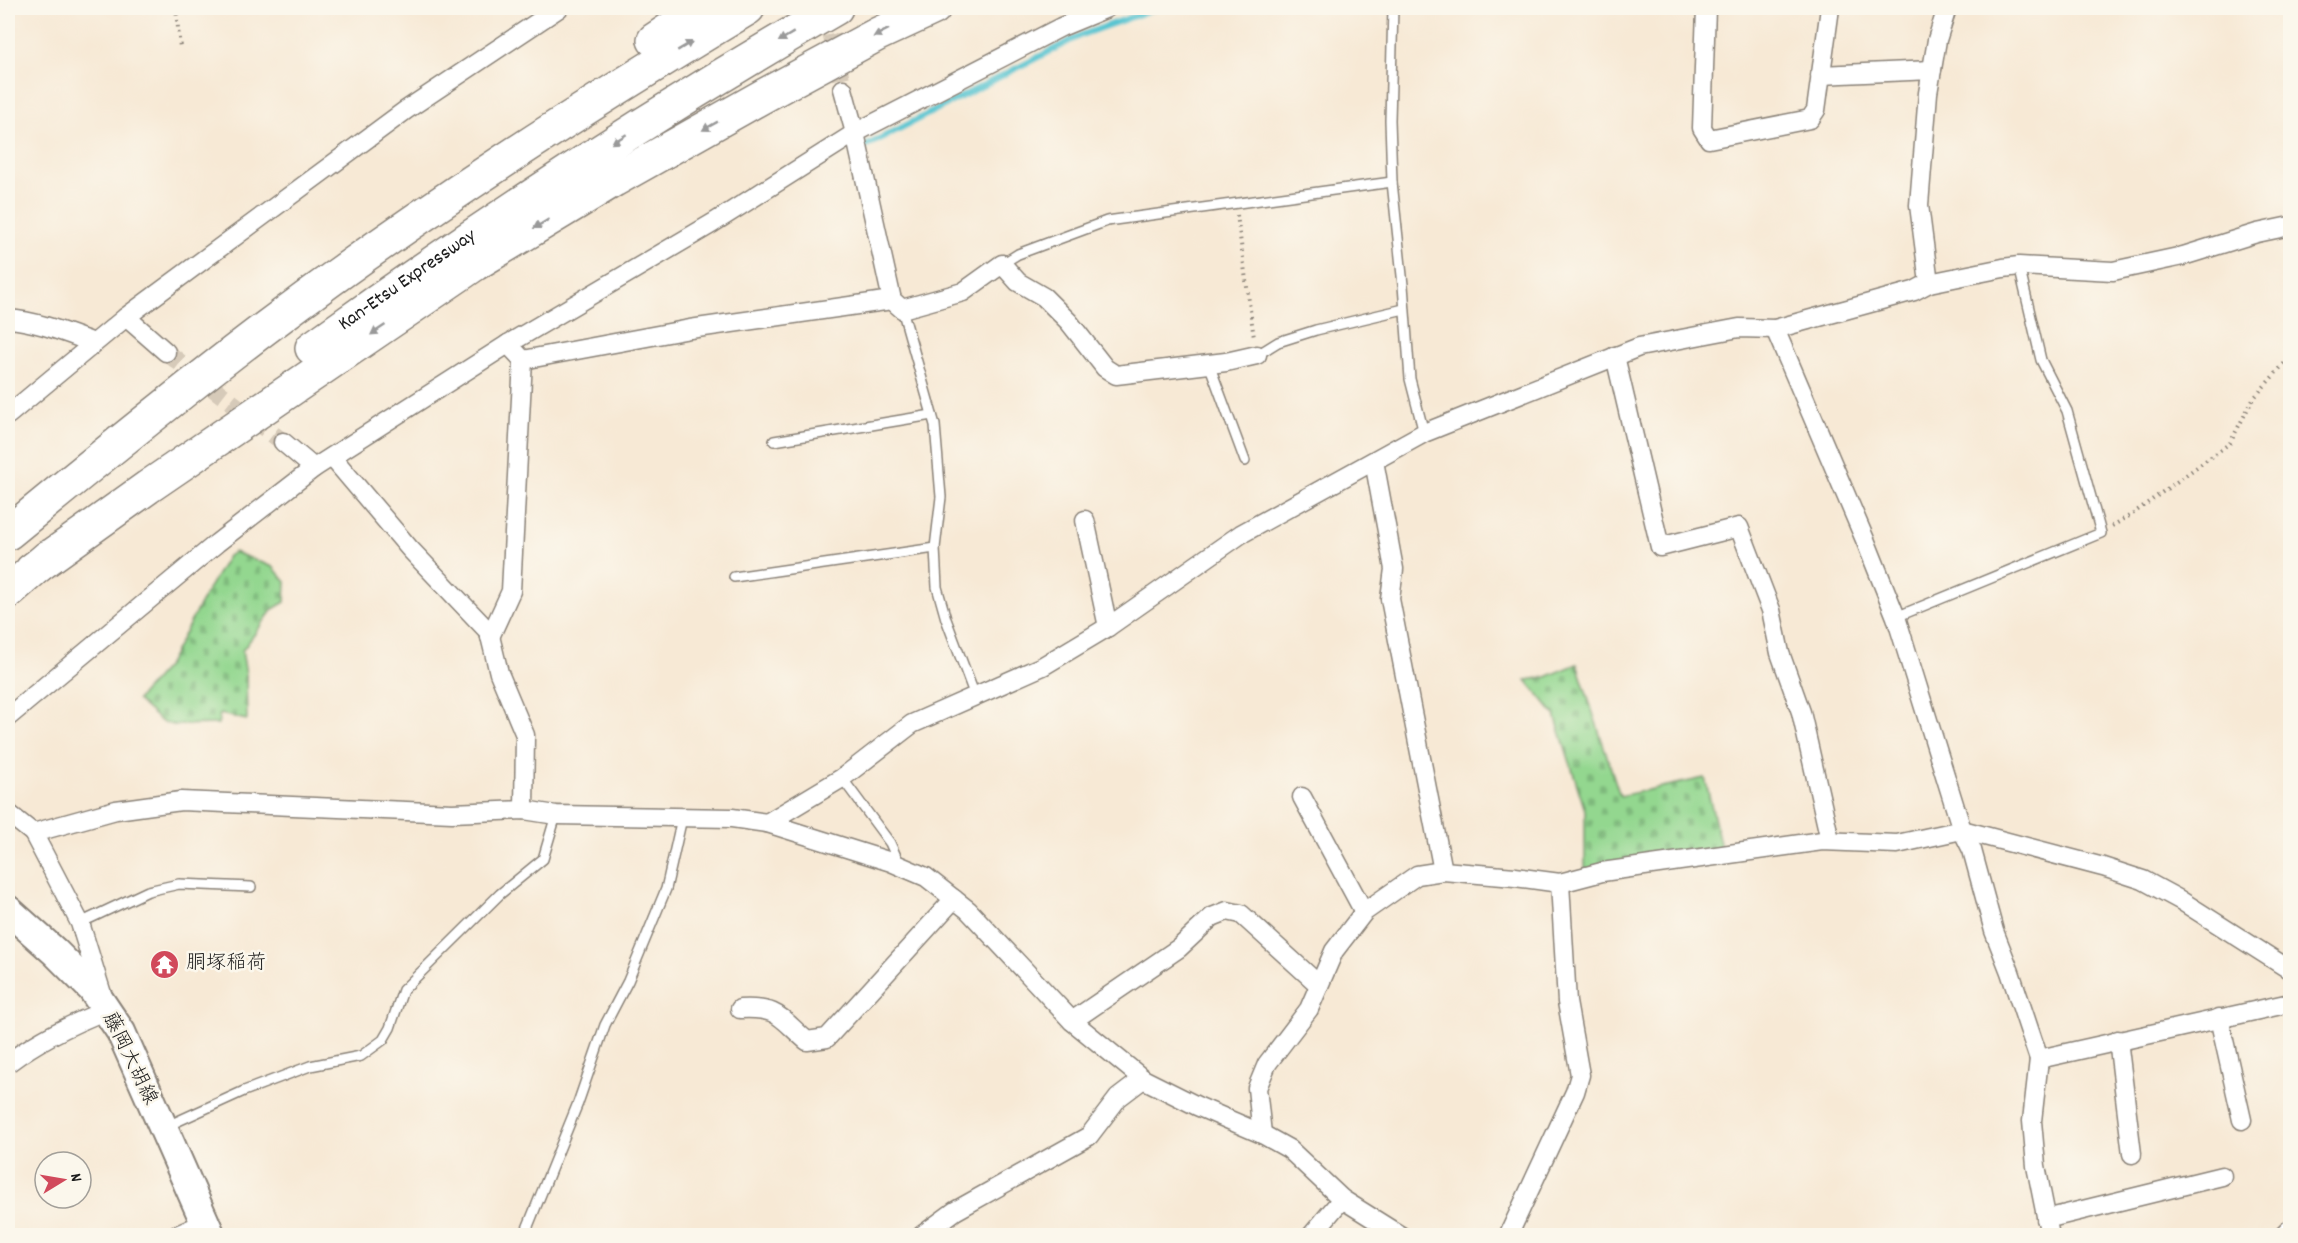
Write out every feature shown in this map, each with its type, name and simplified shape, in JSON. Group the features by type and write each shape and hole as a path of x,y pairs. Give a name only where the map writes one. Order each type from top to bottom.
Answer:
{"highway":[{"path":"8,515 160,392 297,290 470,165 702,8"},
{"path":"8,533 139,426 269,325 402,229 532,141 748,8"},
{"name":"Kan-Etsu Expressway","path":"8,592 32,570 213,424 296,360 428,265 550,183 667,109 836,8"},
{"path":"32,570 148,487 475,264 614,180 765,95 878,34 934,8"}],"main road":[{"name":"藤岡大胡線","path":"8,910 92,989 107,1010 132,1055 207,1229"}],"street":[{"path":"8,415 126,317 406,110 559,8"},
{"path":"8,717 217,543 314,468 508,344 713,223 855,133 1061,27 1107,8"},
{"path":"1706,8 1702,128 1709,139 1810,119 1816,110 1830,8"},
{"path":"1929,283 1919,205 1932,70 1937,40 1947,8"},
{"path":"1820,75 1932,70"},
{"path":"843,89 897,304"},
{"path":"767,823 842,778 912,724 1043,666 1108,627 1240,534 1424,433 1615,356 1639,347 1739,328 1775,329 1914,291 1929,283 2019,266 2113,271 2183,256 2290,225"},
{"path":"523,360 690,329 897,304 963,292 1002,264 1018,282 1044,297 1069,322 1105,368 1116,375 1257,356"},
{"path":"126,317 166,352"},
{"path":"8,319 58,330 94,343"},
{"path":"1775,329 1896,617 1962,830 1972,850 1994,931 2039,1059 2032,1121 2036,1166 2048,1227 2222,1176"},
{"path":"490,637 511,591 523,360 508,344"},
{"path":"1615,356 1660,547 1739,527 1772,610 1779,653 1801,712 1830,840"},
{"path":"283,442 314,468"},
{"path":"332,457 410,549 489,632 498,673 525,735 524,810"},
{"path":"1374,461 1394,569 1390,599 1443,871"},
{"path":"1085,520 1108,627"},
{"path":"1302,797 1364,912"},
{"path":"33,833 116,810 181,801 452,813 524,810 556,815 732,818 767,823 900,866 926,877 968,910 1072,1021 1143,1079 1197,1106 1262,1134 1289,1149 1342,1199 1401,1236"},
{"path":"8,813 33,833 80,922 107,1010 30,1046 8,1063"},
{"path":"1262,1134 1257,1088 1267,1064 1309,1008 1334,951 1364,912 1418,875 1443,871 1560,883 1602,872 1830,840 1897,844 1962,830 2103,867 2143,880 2180,900 2290,970"},
{"path":"1508,1236 1575,1092 1580,1075 1567,1002 1560,883"},
{"path":"740,1009 762,1008 778,1014 807,1041 827,1038 954,899"},
{"path":"1072,1021 1179,948 1212,917 1227,910 1241,914 1318,984"},
{"path":"2039,1059 2290,1003"},
{"path":"2219,1018 2242,1120"},
{"path":"2118,1040 2132,1154"},
{"path":"921,1236 955,1211 1089,1136 1118,1098 1143,1079"},
{"path":"1311,1236 1342,1199"},
{"path":"175,1236 207,1229"},
{"path":"2283,1236 2290,1229"}],"lane":[{"path":"1393,8 1390,120 1392,182 1410,379 1424,433"},
{"path":"1002,264 1018,255 1107,221 1392,182"},
{"path":"1896,617 2101,533 2067,411 2041,360 2019,266"},
{"path":"897,304 935,425 941,497 935,548 937,587 946,619 975,696"},
{"path":"1257,356 1278,342 1404,309"},
{"path":"1209,364 1245,461"},
{"path":"774,441 932,415"},
{"path":"734,577 935,548"},
{"path":"842,778 890,843 900,866"},
{"path":"163,1128 244,1091 310,1066 362,1056 383,1041 403,990 500,894 543,859 556,815"},
{"path":"524,1236 578,1103 605,1025 628,981 666,889 682,818"},
{"path":"80,922 148,891 179,884 251,887"}],"path":[{"path":"176,8 180,48"},
{"path":"1236,202 1257,356"},
{"path":"2101,533 2131,515 2230,443 2253,399 2290,357"}],"green space":[{"path":"234,552 273,567 286,582 285,602 273,609 242,651 246,674 247,720 220,714 218,724 173,725 162,722 137,700 167,666 207,591 228,556"},
{"path":"1577,664 1620,796 1705,778 1722,852 1585,870 1585,810 1555,715 1526,680 1546,677"}],"waterway":[{"path":"864,147 1081,35 1157,8"}],"tunnel":[{"path":"826,8 843,89"},
{"path":"166,352 283,442"}],"place":[{"name":"胴塚稲荷","path":"165,964"}]}
